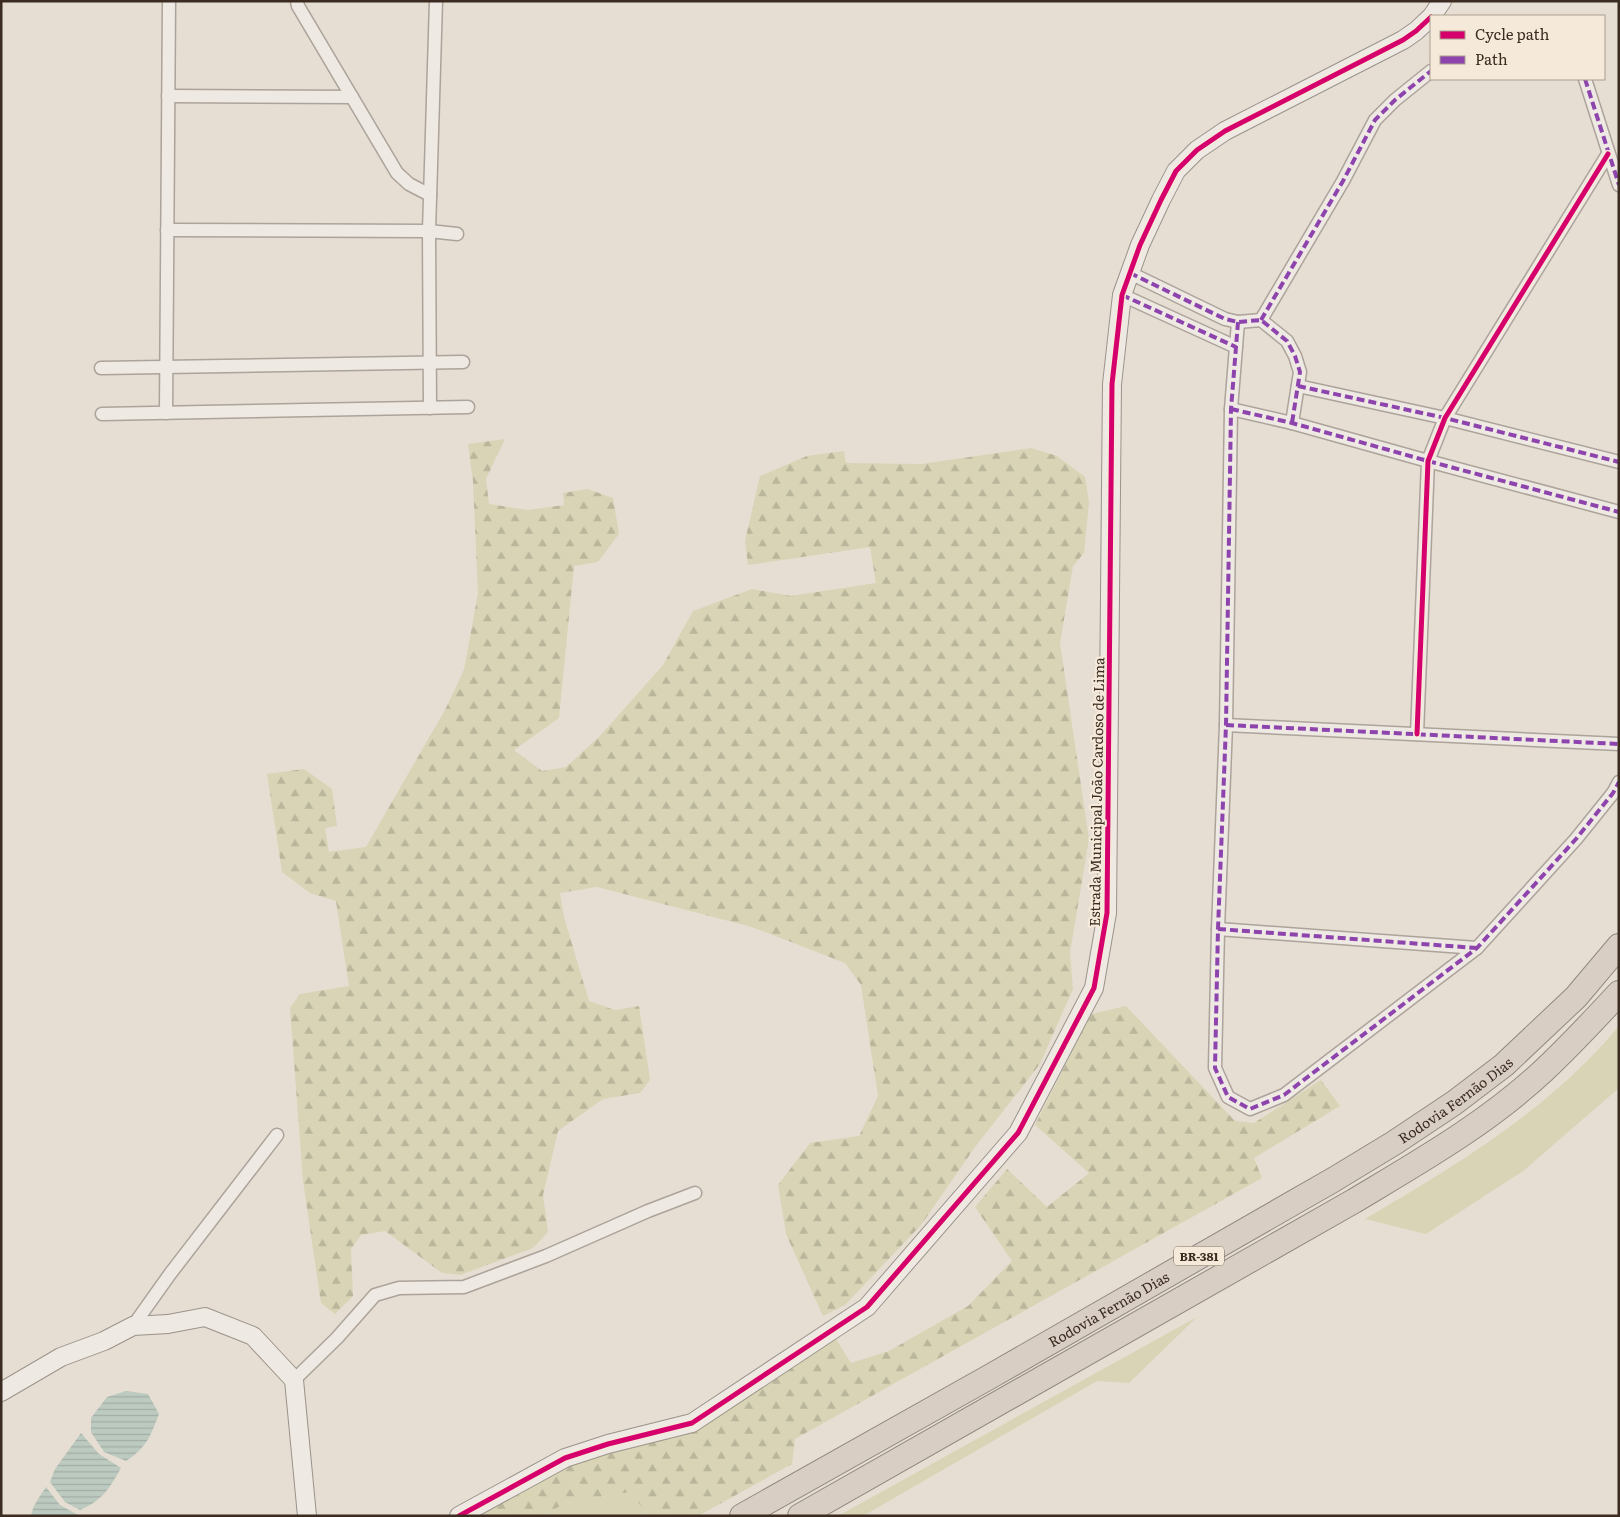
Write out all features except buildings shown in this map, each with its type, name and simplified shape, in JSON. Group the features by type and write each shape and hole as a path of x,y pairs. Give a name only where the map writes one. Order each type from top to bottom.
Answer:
{"highway":[{"name":"Rodovia Fernão Dias","path":"742,1516 1333,1180 1454,1104 1504,1065 1576,997 1619,946"},
{"name":"Rodovia Fernão Dias","path":"800,1516 1428,1157 1486,1117 1541,1073 1619,993"}],"street":[{"path":"166,413 169,1"},
{"path":"297,1 298,6 396,173 408,184 430,195"},
{"path":"430,408 429,232 436,1"},
{"name":"Estrada Municipal João Cardoso de Lima","path":"1432,15 1442,1"},
{"name":"Estrada Municipal João Cardoso de Lima","path":"459,1516 565,1458 608,1444 692,1423 867,1307 1018,1133 1094,988 1107,913 1112,384 1122,295 1140,245 1176,171 1197,150 1225,131 1403,40 1416,31 1430,17"},
{"path":"1261,320 1343,181 1375,120 1395,100 1430,72"},
{"path":"1585,80 1619,185"},
{"path":"168,96 352,97"},
{"path":"1417,734 1428,461 1446,418 1608,154"},
{"path":"167,230 429,232 457,234"},
{"path":"1130,273 1225,319 1238,322 1261,320 1287,340 1300,372 1292,422"},
{"path":"1122,295 1236,347"},
{"path":"1238,322 1231,409 1226,725 1215,1068 1228,1098 1250,1109 1284,1095 1477,948 1576,839 1613,794 1619,782"},
{"path":"101,368 463,362"},
{"path":"1298,386 1446,418 1619,462"},
{"path":"102,414 468,407"},
{"path":"1231,409 1292,422 1428,461 1619,512"},
{"path":"1226,725 1619,744"},
{"path":"1218,929 1477,948"},
{"path":"133,1326 170,1274 277,1135"},
{"path":"294,1380 337,1338 374,1295 399,1288 464,1287 546,1256 648,1211 695,1193"},
{"path":"1,1392 61,1357 104,1341 133,1326 168,1324 205,1316 253,1336 294,1380 307,1516"}],"green space":[{"path":"505,439 486,479 489,504 528,510 564,505 563,493 587,489 613,498 619,534 598,562 574,566 559,718 514,750 542,771 566,767 599,737 663,665 693,611 752,589 791,596 876,583 870,547 748,565 745,541 760,476 807,456 844,451 846,463 921,464 1031,448 1057,456 1085,477 1089,502 1084,553 1073,566 1060,643 1089,839 1070,953 1073,989 1040,1064 975,1147 921,1225 845,1305 823,1316 786,1234 778,1185 810,1143 859,1136 878,1096 861,985 845,963 752,927 597,887 560,893 564,917 589,1001 615,1010 639,1006 650,1080 640,1093 603,1099 558,1131 543,1195 548,1232 533,1248 460,1275 442,1273 385,1231 361,1235 351,1249 353,1296 335,1314 321,1303 303,1181 290,1008 300,994 349,986 336,901 310,893 282,872 267,774 304,769 332,789 337,826 325,828 329,852 366,847 445,710 464,670 478,593 473,481 468,444"},
{"path":"1126,1006 1235,1121 1254,1123 1321,1080 1340,1106 1254,1158 1262,1178 795,1439 792,1464 698,1516 649,1516 630,1492 566,1503 542,1516 473,1516 565,1467 606,1453 696,1428 834,1336 851,1363 889,1351 968,1306 1012,1261 975,1207 1007,1169 1047,1207 1089,1173 1035,1125 1091,1014"},
{"path":"1619,1026 1619,1088 1523,1171 1426,1234 1365,1219 1468,1156 1533,1109 1563,1084"},
{"path":"1197,1317 1129,1383 1097,1381 863,1516 838,1516"},
{"path":"630,1492 649,1516 542,1516 566,1503"}],"shaded area":[{"path":"126,1391 148,1394 159,1414 147,1441 139,1451 126,1461 104,1452 91,1432 91,1418 107,1397"},
{"path":"81,1433 99,1454 121,1468 105,1493 80,1510 65,1502 50,1482 55,1469"},
{"path":"46,1487 60,1505 78,1515 31,1516 35,1504"}],"marked path":[{"path":"1261,320 1343,181 1375,120 1395,100 1430,72"},
{"path":"1585,80 1619,185"},
{"path":"1130,273 1225,319 1238,322 1261,320 1287,341 1295,356 1300,372 1292,423"},
{"path":"1122,295 1236,347"},
{"path":"1238,322 1231,409 1226,725 1215,1068 1228,1097 1250,1109 1284,1095 1477,948 1576,839 1613,793 1619,782"},
{"path":"1298,386 1445,418 1619,462"},
{"path":"1231,409 1292,423 1619,512"},
{"path":"1226,725 1619,744"},
{"path":"1218,929 1477,948"}],"cycle path":[{"path":"459,1516 565,1458 608,1444 692,1423 867,1307 1018,1133 1094,988 1107,913 1112,384 1122,295 1140,245 1176,171 1197,150 1225,131 1403,40 1430,18"},
{"path":"1417,734 1428,461 1445,418 1608,154"}]}
